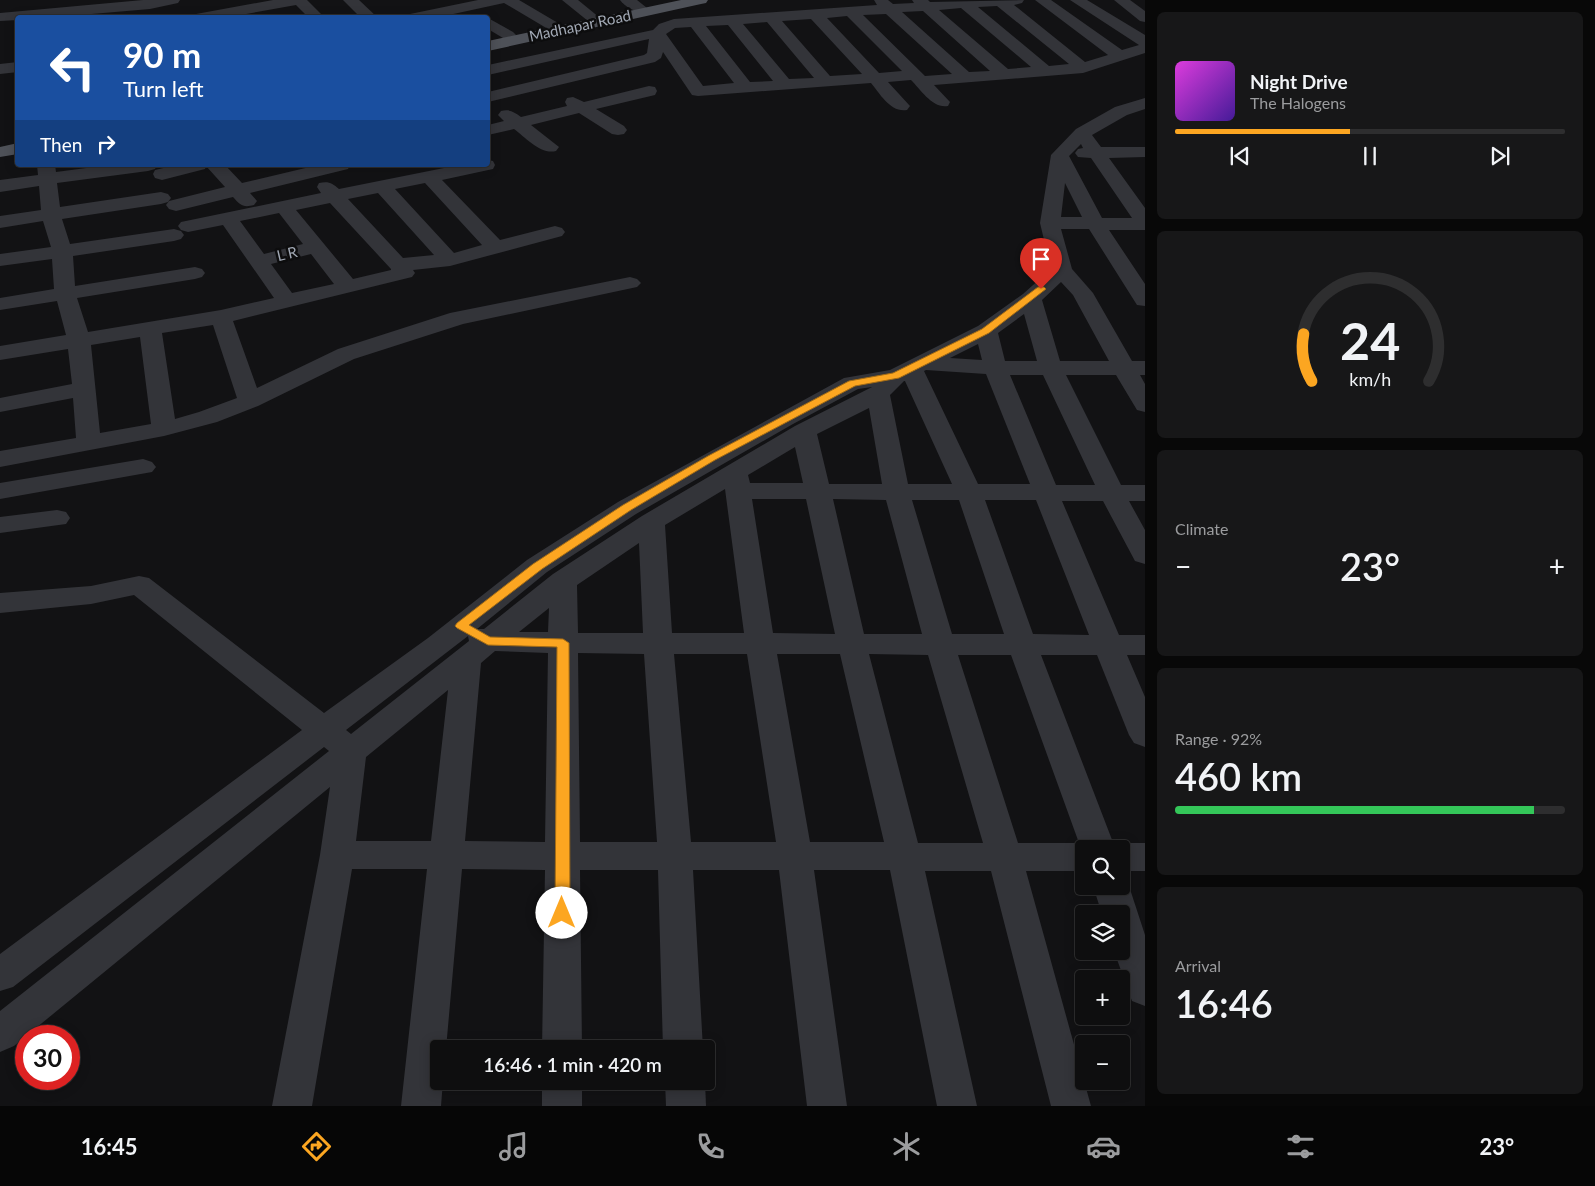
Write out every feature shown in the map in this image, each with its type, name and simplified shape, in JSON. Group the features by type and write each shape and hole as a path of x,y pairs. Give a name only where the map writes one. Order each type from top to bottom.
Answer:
{"main road":[{"name":"Madhapar Road","path":"598,20 633,4 675,0"},
{"name":"Madhapar Road","path":"490,45 548,30 701,0"},
{"name":"Madhapar Road","path":"490,40 508,35 548,30"},
{"path":"0,145 15,141"},
{"path":"0,152 15,149"}],"street":[{"path":"18,0 18,15"},
{"path":"28,15 88,9 148,7 173,0"},
{"path":"229,15 274,2 298,0 315,15"},
{"path":"350,0 368,15"},
{"path":"409,13 500,0"},
{"path":"490,129 645,92 573,51 508,0"},
{"path":"569,0 598,20 633,37"},
{"path":"490,70 658,33 664,27 674,24 851,12 884,4 1017,0"},
{"path":"1042,0 1120,57"},
{"path":"1078,0 1145,42"},
{"path":"1121,0 1145,18"},
{"path":"1000,1 1083,68"},
{"path":"962,2 1046,72"},
{"path":"923,3 1004,74"},
{"path":"884,4 965,77"},
{"path":"455,5 473,15"},
{"path":"851,12 942,102"},
{"path":"815,14 902,106"},
{"path":"0,17 15,16"},
{"path":"772,17 826,82"},
{"path":"732,20 785,85"},
{"path":"694,23 746,88"},
{"path":"490,24 508,35"},
{"path":"658,33 698,91 874,78 965,77 1046,72 1083,68 1145,48"},
{"path":"490,98 649,59 655,55 658,33"},
{"path":"490,47 544,84 618,130"},
{"path":"0,69 15,67"},
{"path":"490,101 550,146"},
{"path":"1060,155 1097,152 1136,134 1145,103"},
{"path":"1136,134 1082,133 1060,155 1050,223 1062,270 1082,293 1136,368 1145,405"},
{"path":"1082,133 1145,223"},
{"path":"1060,155 1096,225 1145,300"},
{"path":"0,186 47,172 176,167"},
{"path":"217,167 256,212"},
{"path":"0,222 50,214 168,201 238,190 307,169 324,167"},
{"path":"399,167 422,179 496,248"},
{"path":"0,260 181,230 256,212 477,167"},
{"path":"0,353 221,317 405,273 336,196 307,169"},
{"path":"47,172 50,214 62,251 66,293 79,340 89,442"},
{"path":"383,187 450,260"},
{"path":"284,207 348,287"},
{"path":"228,218 286,301"},
{"path":"1050,223 1096,225 1145,223"},
{"path":"398,265 450,260 555,232"},
{"name":"L R","path":"259,261 316,247"},
{"path":"0,1034 563,582 650,522 736,482 804,430 986,331 1031,299 1062,270"},
{"path":"0,304 196,272"},
{"path":"0,460 164,429 208,417 250,401 346,354 458,318 630,282"},
{"path":"1031,299 1051,368 1112,493 1145,555"},
{"path":"221,317 250,401"},
{"path":"150,328 164,429"},
{"path":"986,331 994,368 1145,734"},
{"path":"0,975 438,645 538,566 627,508 712,458 852,383 902,375 994,368 1136,368"},
{"path":"902,375 897,492 940,644 1005,856 1071,1106"},
{"path":"902,375 969,492 1022,645 1095,840"},
{"path":"0,406 85,389"},
{"path":"804,430 852,644 904,856 956,1106"},
{"path":"0,491 143,467"},
{"path":"736,482 818,492 1145,493"},
{"path":"736,482 760,644 795,856 827,1106"},
{"path":"0,524 57,518"},
{"path":"650,522 675,856 683,1040"},
{"path":"562,1040 563,582"},
{"path":"0,603 91,595 139,586 351,751"},
{"path":"421,1106 446,855 477,651 461,626"},
{"path":"477,651 563,643 1145,645"},
{"path":"292,1106 337,855 351,751"},
{"path":"337,855 1075,857"},
{"path":"1130,857 1145,857"},
{"path":"1130,945 1145,989"},
{"path":"562,1090 562,1106"},
{"path":"685,1090 686,1106"}],"route":[{"path":"562,913 563,643 488,641 461,626 538,566 627,508 712,458 852,383 896,376 986,331 1031,299 1041,289"}]}
